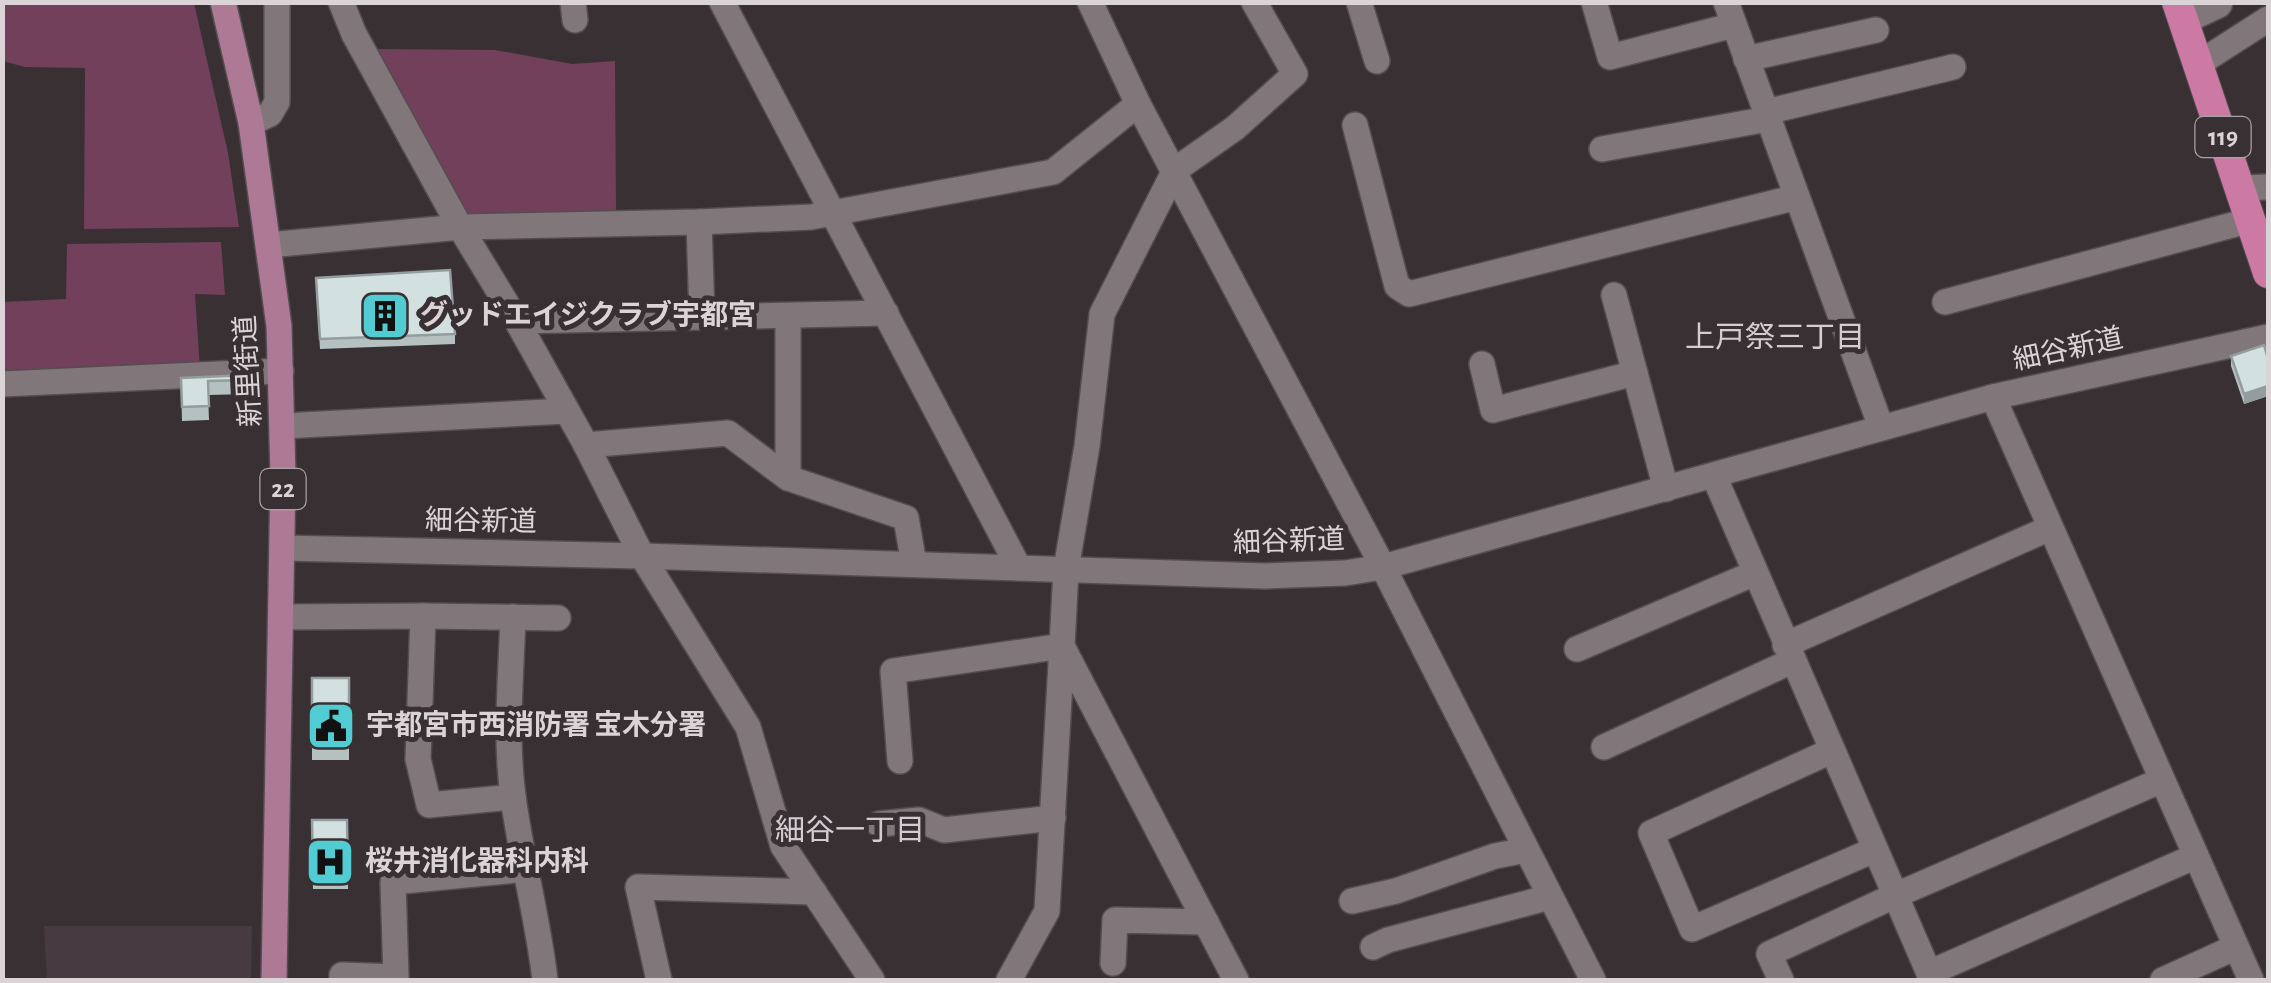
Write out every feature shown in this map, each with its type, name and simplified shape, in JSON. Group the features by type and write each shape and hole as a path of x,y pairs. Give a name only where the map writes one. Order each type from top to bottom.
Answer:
{"highway":[{"name":"119","path":"2180,12 2198,64 2254,187 2251,220 2268,272"}],"main road":[{"name":"新里街道","path":"223,2 251,123 279,326 282,617 274,980"}],"street":[{"path":"251,123 270,114 277,102 277,2"},
{"path":"341,2 354,34 460,227 518,321 642,556 748,728 783,846 872,980"},
{"path":"722,2 1019,568"},
{"path":"1009,980 1046,911 1066,569 1087,446 1102,314 1175,170 1234,128 1295,74 1254,2"},
{"path":"1359,2 1377,61"},
{"path":"1594,2 1610,57 1730,14 1882,427"},
{"path":"2180,12 2220,2"},
{"path":"1092,3 1138,104 1382,567 1593,980"},
{"path":"2198,64 2268,19"},
{"path":"1746,59 1876,30"},
{"path":"1602,148 1767,116 1953,68"},
{"path":"269,245 326,244 421,235 460,227 811,217 1053,172 1138,104"},
{"path":"1355,125 1397,286 1409,294 1797,198"},
{"path":"1945,302 2251,220"},
{"path":"699,222 702,316"},
{"path":"1614,295 1666,489"},
{"path":"518,321 886,312"},
{"path":"788,316 788,478"},
{"name":"細谷新道","path":"282,548 1305,576 1382,567 1993,397 2268,337"},
{"path":"1482,364 1493,410 1634,373"},
{"path":"2,384 281,372"},
{"path":"1993,397 2196,856 2251,966 2162,980"},
{"path":"283,426 566,411"},
{"path":"586,445 728,433 788,478 906,518 914,564"},
{"path":"1714,476 1930,976 2196,856"},
{"path":"1604,747 2050,528"},
{"path":"1577,649 1755,573"},
{"path":"423,616 418,758 429,805 513,797"},
{"path":"282,617 558,618"},
{"path":"513,617 509,750 513,797 545,980"},
{"path":"900,761 893,671 1062,646"},
{"path":"1062,646 1236,980"},
{"path":"1831,750 1650,833 1692,928 1874,850"},
{"path":"1781,980 1769,954 2162,780"},
{"path":"878,824 919,820 944,830 1053,818"},
{"path":"1352,901 1526,850"},
{"path":"342,980 342,975 396,976 393,882 527,869"},
{"path":"660,980 638,887 814,892"},
{"path":"1373,947 1550,896"},
{"path":"1114,963 1115,920 1206,922"}],"shaded area":[{"path":"3,2 194,3 228,153 239,227 84,229 85,68 25,67 3,61"},
{"path":"371,49 495,50 572,64 615,61 616,213 466,214"},
{"path":"221,242 225,295 195,294 200,370 3,377 3,302 66,299 67,244"},
{"path":"44,926 252,926 251,980 47,980"}],"building":[{"name":"グッドエイジクラブ宇都宮","path":"450,270 455,334 320,339 316,278"},
{"path":"2264,345 2268,386 2244,394 2231,356"},
{"path":"248,375 248,380 208,381 209,406 182,407 181,378"},
{"name":"宇都宮市西消防署 宝木分署","path":"312,678 349,678 349,746 312,746"},
{"name":"桜井消化器科内科","path":"312,820 347,820 348,874 313,875"}],"place":[{"name":"グッドエイジクラブ宇都宮","path":"385,316"},
{"name":"宇都宮市西消防署 宝木分署","path":"331,726"},
{"name":"桜井消化器科内科","path":"330,862"}],"district":[{"name":"上戸祭三丁目","path":"1775,338"},
{"name":"細谷一丁目","path":"850,831"}]}
